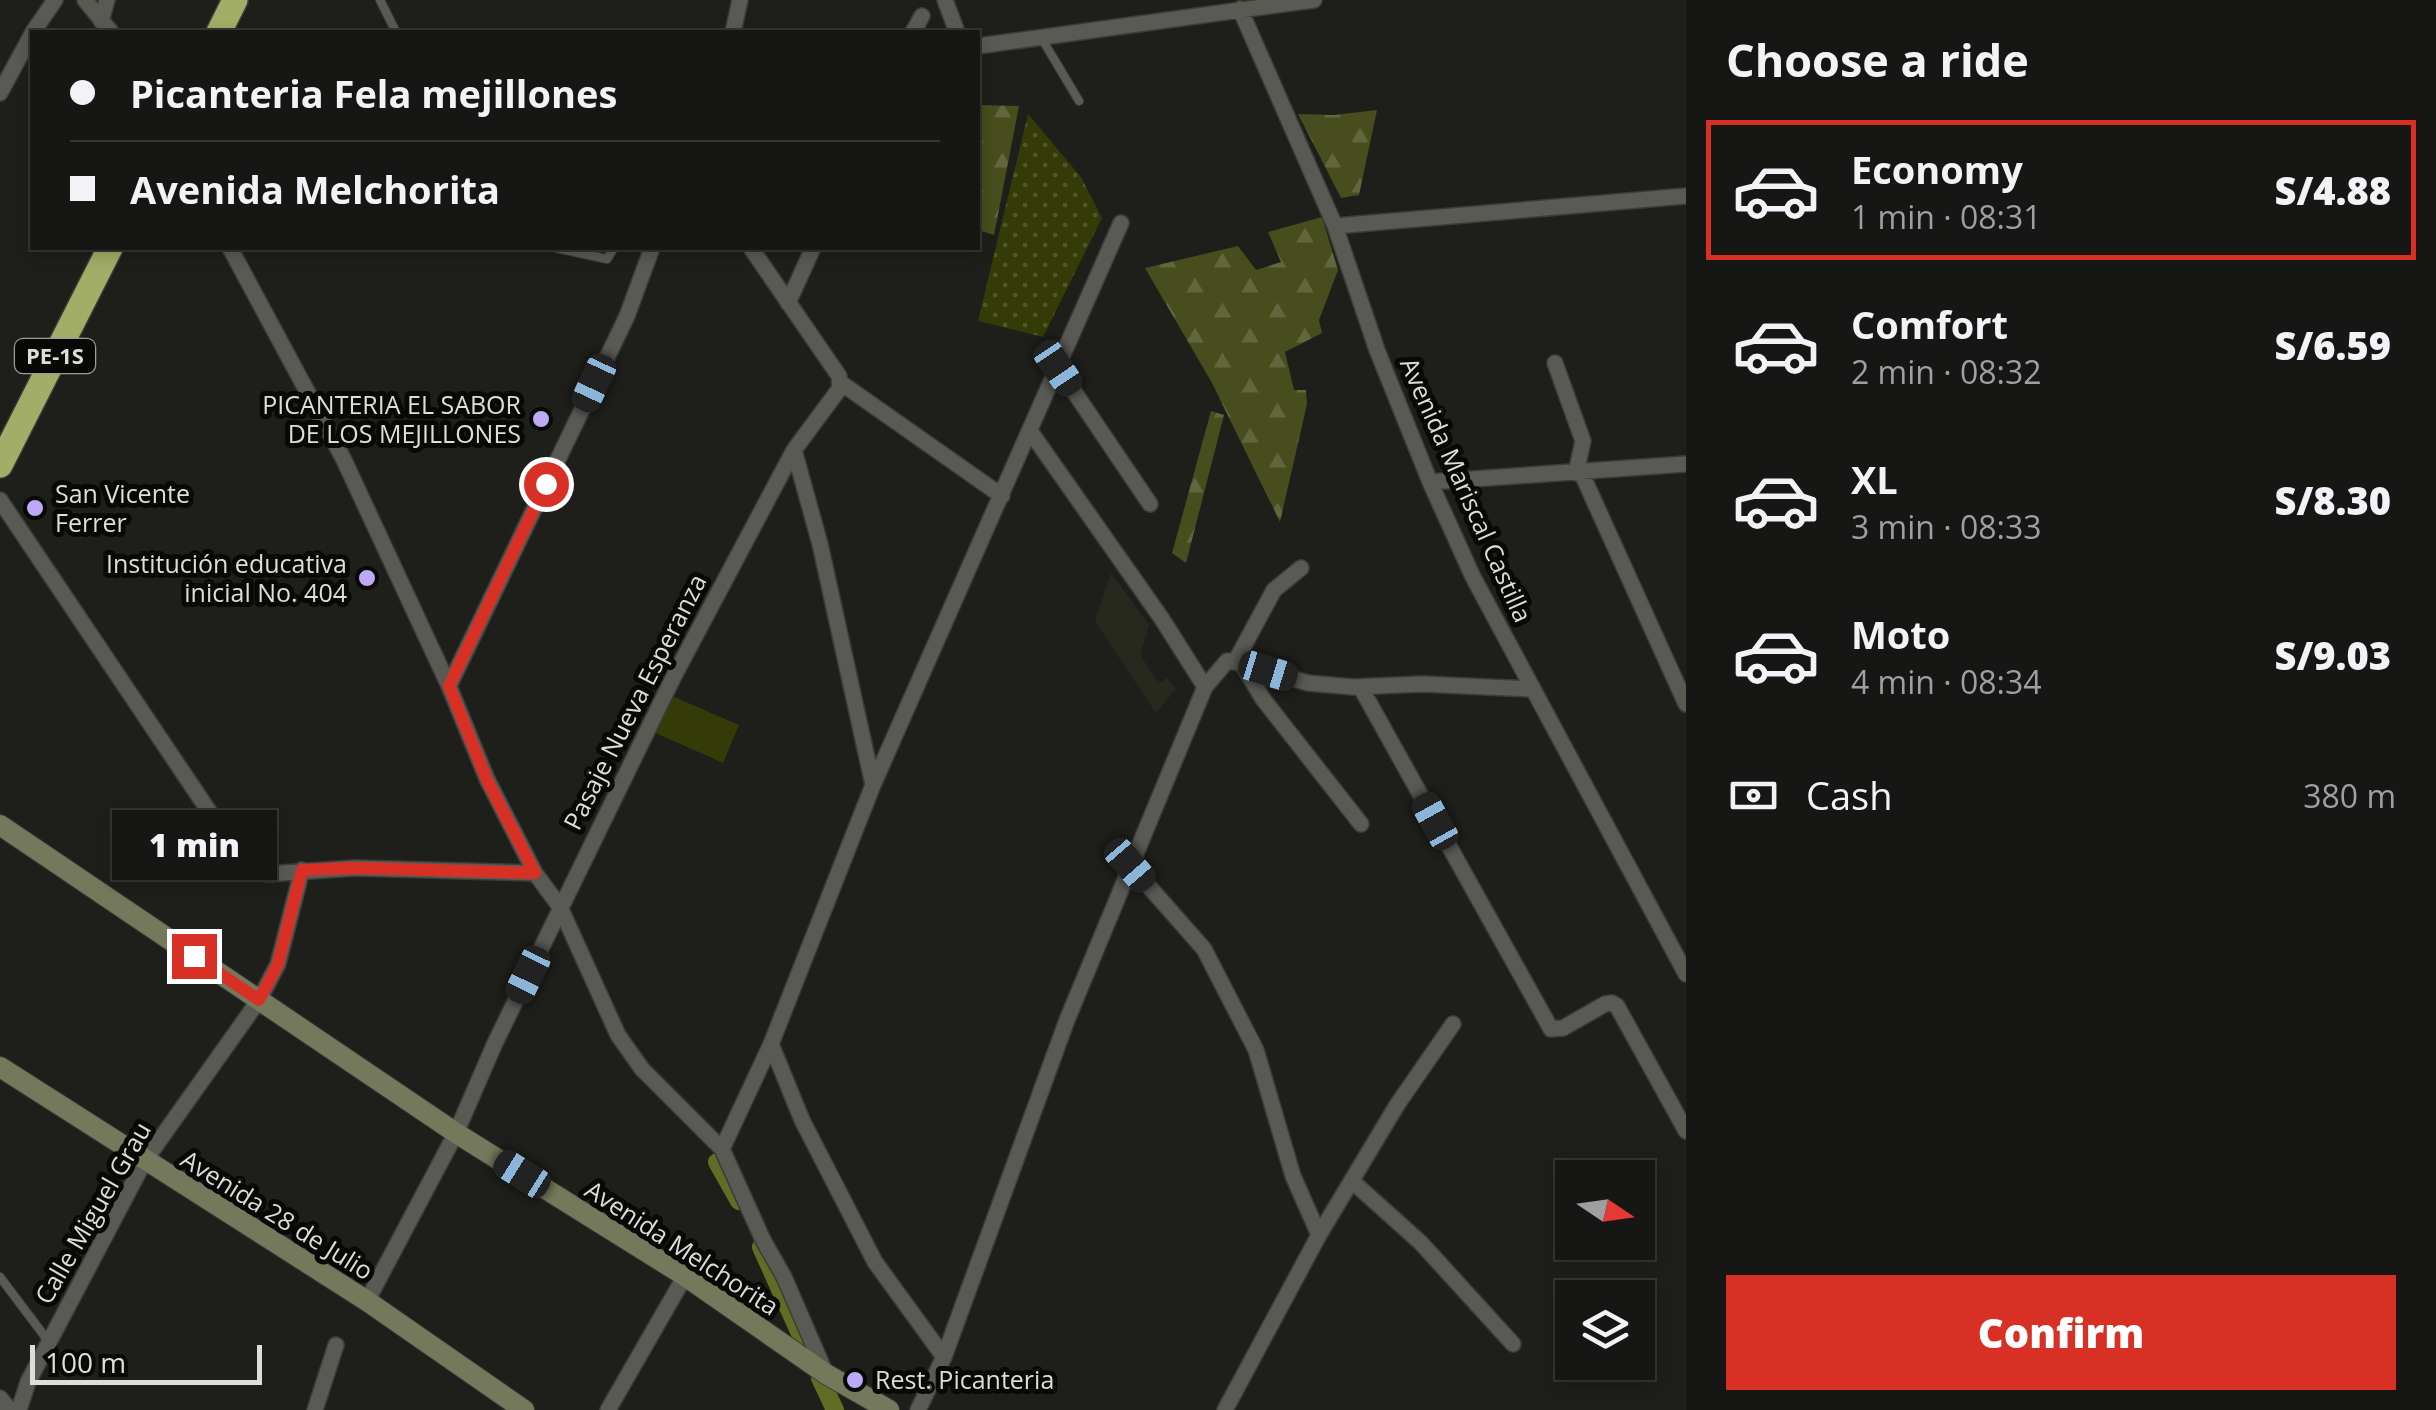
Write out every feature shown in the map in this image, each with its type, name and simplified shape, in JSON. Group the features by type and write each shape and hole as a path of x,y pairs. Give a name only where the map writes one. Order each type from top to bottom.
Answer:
{"highway":[{"path":"221,30 236,0"},
{"name":"PE-1S","path":"0,464 109,250"}],"main road":[{"name":"Avenida Melchorita","path":"0,825 456,1133 686,1276 826,1374 889,1410"},
{"name":"Avenida 28 de Julio","path":"0,1068 367,1301 524,1410"}],"street":[{"path":"35,30 55,0"},
{"path":"85,0 106,27"},
{"path":"106,0 106,27"},
{"path":"733,30 740,0"},
{"path":"944,0 956,30"},
{"path":"980,46 1314,0"},
{"name":"Avenida Mariscal Castilla","path":"1240,9 1335,226 1377,350 1430,482 1531,688 1686,974"},
{"path":"913,30 922,16"},
{"path":"0,93 30,38"},
{"path":"1335,226 1686,196"},
{"path":"722,1149 771,1044 874,785 1121,223"},
{"path":"231,250 344,460 449,686 487,780 535,873 560,907 618,1035 642,1069 722,1149 826,1374"},
{"path":"449,686 626,316 651,250"},
{"path":"753,250 841,383 1002,496"},
{"path":"788,303 812,250"},
{"path":"1555,363 1582,441 1579,472 1686,704"},
{"path":"1058,368 1150,504"},
{"name":"Pasaje Nueva Esperanza","path":"367,1301 456,1133 495,1043 674,676 794,450 841,383"},
{"path":"1030,431 1205,687"},
{"path":"794,450 820,544 874,785"},
{"path":"1430,482 1686,464"},
{"path":"0,500 252,869 267,874 355,868 535,873"},
{"path":"1239,663 1274,590 1301,568"},
{"path":"918,1410 944,1357 1067,1020 1130,865 1205,687 1226,662 1308,683 1361,688 1422,684 1531,688"},
{"path":"1239,663 1361,824"},
{"path":"1361,688 1551,1029 1563,1028 1604,1004 1617,1006 1686,1131"},
{"path":"1130,865 1204,949 1256,1050 1294,1176 1319,1235"},
{"name":"Calle Miguel Grau","path":"19,1410 28,1382 144,1162 259,1000 278,964 302,870"},
{"path":"1225,1410 1319,1235 1398,1105 1453,1024"},
{"path":"771,1044 802,1120 875,1262 944,1357"},
{"path":"1352,1180 1421,1244 1513,1344"},
{"path":"608,1410 686,1276"},
{"path":"316,1410 336,1344"},
{"path":"0,1398 10,1410"}],"lane":[{"path":"380,0 395,30"},
{"path":"1042,39 1079,101"},
{"path":"565,250 608,259 613,250"},
{"path":"0,1276 49,1342"}],"shaded area":[{"path":"1111,573 1149,625 1140,655 1159,683 1167,678 1176,689 1156,713 1095,621"}],"green space":[{"path":"980,105 1019,106 994,235 980,231"},
{"path":"1377,110 1359,195 1341,198 1298,114"},
{"path":"1028,114 1081,177 1102,218 1043,337 978,321"},
{"path":"1322,217 1338,270 1319,320 1322,333 1285,352 1294,390 1306,390 1307,404 1280,522 1212,383 1145,268 1238,246 1256,270 1281,262 1268,232"},
{"path":"1211,411 1224,415 1186,563 1172,553"},
{"path":"665,693 739,725 723,763 649,730"}],"waterway":[{"path":"717,1162 739,1201"},
{"path":"761,1247 802,1338"},
{"path":"820,1378 835,1410"}],"place":[{"name":"PICANTERIA EL SABOR DE LOS MEJILLONES","path":"541,419"},
{"name":"San Vicente Ferrer","path":"35,508"},
{"name":"Institución educativa inicial No. 404","path":"367,578"},
{"name":"Rest. Picanteria","path":"855,1380"}],"route":[{"path":"194,956 259,1000 278,964 302,870 535,873 487,780 449,686 546,484"}]}
